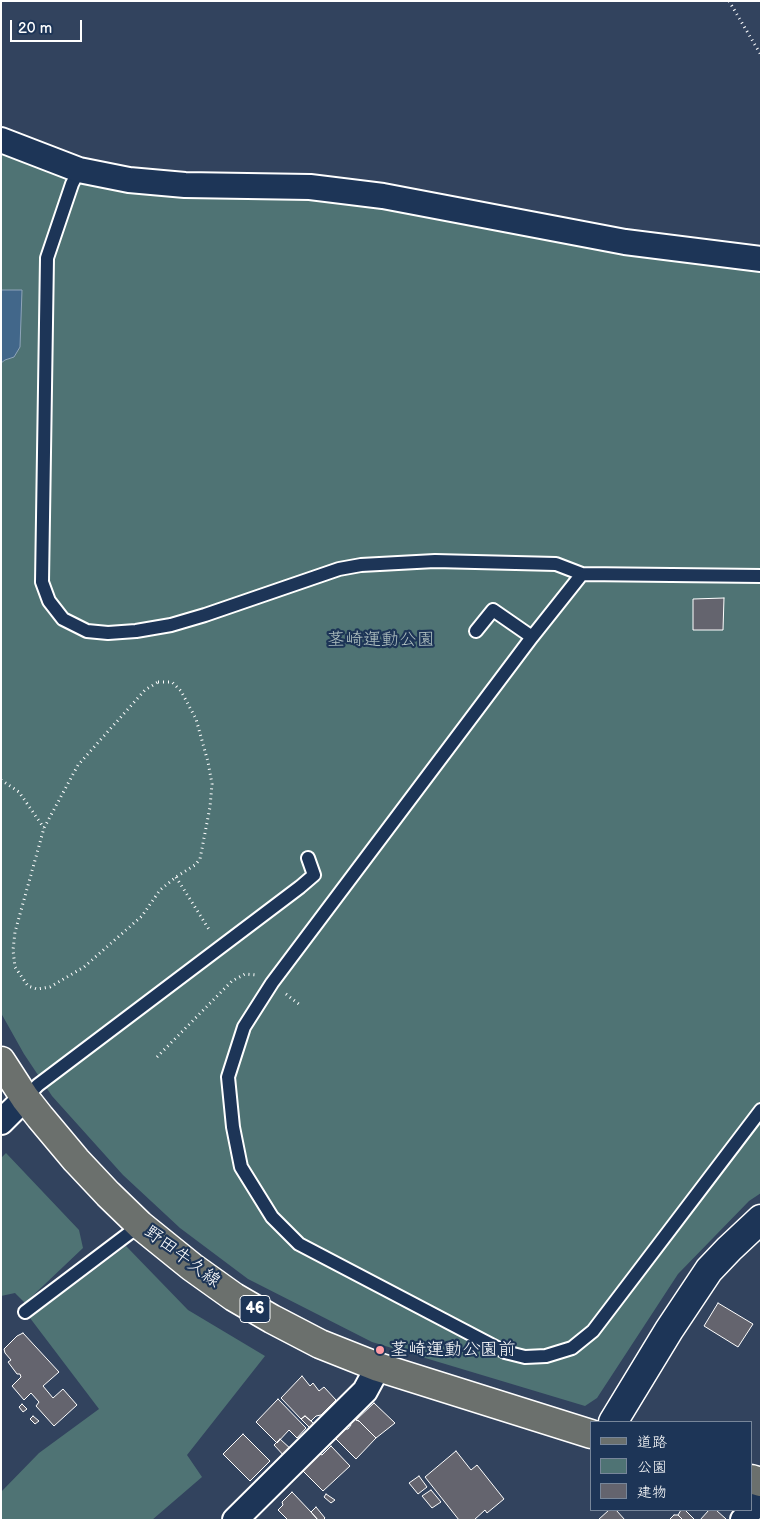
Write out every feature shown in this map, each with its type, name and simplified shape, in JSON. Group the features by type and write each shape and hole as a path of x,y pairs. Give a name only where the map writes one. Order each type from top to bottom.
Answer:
{"main road":[{"name":"野田牛久線","path":"1,1061 25,1098 76,1160 140,1225 192,1268 257,1310 320,1344 378,1367 590,1434"}],"street":[{"path":"1,140 79,170 129,180 185,185 310,187 383,196 625,242 761,259"},
{"path":"1,1122 25,1098"},
{"path":"614,1421 669,1330 709,1270 761,1219"},
{"path":"235,1520 365,1390 378,1367"},
{"path":"752,1508 761,1493"}],"lane":[{"path":"79,170 72,184 47,258 42,582 49,601 63,619 87,631 108,633 136,631 171,625 339,569 362,565 436,561 556,564 582,574 761,576"},
{"path":"582,574 532,637 272,983 244,1027 228,1077 233,1127 241,1167 272,1217 299,1244 505,1352 525,1358 546,1356 572,1348 593,1330 761,1110"},
{"path":"476,631 493,610 532,637"},
{"path":"25,1098 38,1085 300,887 314,875 308,858"},
{"path":"25,1312 140,1225"}],"path":[{"path":"729,1 761,54"},
{"path":"158,682 172,682 181,691 196,719 212,784 210,807 200,859 195,865 176,877 160,890 142,916 84,967 50,987 37,989 28,986 15,967 13,950 15,932 44,828 78,765 145,690 158,682"},
{"path":"1,780 19,792 44,828"},
{"path":"176,877 210,931"},
{"path":"157,1057 232,981 245,974 260,975 300,1005"}],"green space":[{"name":"茎崎運動公園","path":"1,151 317,196 761,267 761,1193 749,1201 678,1274 597,1398 585,1406 372,1342 248,1279 180,1228 123,1175 52,1096 24,1054 1,1013"},
{"path":"6,1153 79,1230 83,1248 25,1303 15,1293 1,1296 1,1158"},
{"path":"126,1246 188,1310 265,1356 187,1455 202,1477 152,1520 1,1520 1,1492 39,1453 99,1409 30,1318"}],"water":[{"path":"1,290 22,290 20,347 14,357 1,363"}],"building":[{"path":"724,598 723,630 693,630 693,599"},
{"path":"718,1303 753,1324 738,1347 704,1326"},
{"path":"23,1333 59,1372 43,1386 53,1398 63,1389 77,1405 54,1426 36,1406 39,1402 31,1393 24,1400 12,1386 21,1377 8,1362 11,1360 4,1349 17,1336"},
{"path":"302,1376 310,1386 313,1383 319,1391 324,1387 336,1400 321,1415 316,1416 311,1421 305,1416 301,1419 281,1398"},
{"path":"278,1399 306,1428 297,1438 289,1430 277,1443 256,1422"},
{"path":"374,1403 395,1423 376,1438 356,1420"},
{"path":"22,1404 27,1409 23,1412 19,1407"},
{"path":"33,1416 39,1421 35,1424 30,1419"},
{"path":"305,1416 318,1427 313,1431 301,1419"},
{"path":"354,1419 359,1421 376,1438 356,1459 336,1439 348,1429"},
{"path":"243,1434 270,1461 250,1481 223,1454"},
{"path":"280,1439 293,1451 286,1458 274,1445"},
{"path":"331,1446 350,1466 323,1491 301,1469 318,1453 322,1455"},
{"path":"456,1451 471,1470 477,1465 504,1499 487,1513 485,1510 474,1520 459,1520 425,1477"},
{"path":"419,1476 427,1487 418,1494 409,1483"},
{"path":"431,1490 441,1502 432,1508 422,1496"},
{"path":"292,1492 318,1520 288,1520 278,1510 283,1505 282,1502"},
{"path":"326,1494 335,1500 331,1503 324,1497"},
{"path":"316,1507 325,1518 323,1520 318,1520 311,1512"},
{"path":"608,1511 617,1511 625,1520 598,1520"},
{"path":"680,1511 686,1511 695,1520 683,1520 678,1515"},
{"path":"708,1511 717,1511 726,1519 725,1520 700,1520"},
{"path":"674,1515 678,1515 683,1520 669,1520"}],"place":[{"name":"茎崎運動公園前","path":"380,1350"}]}
